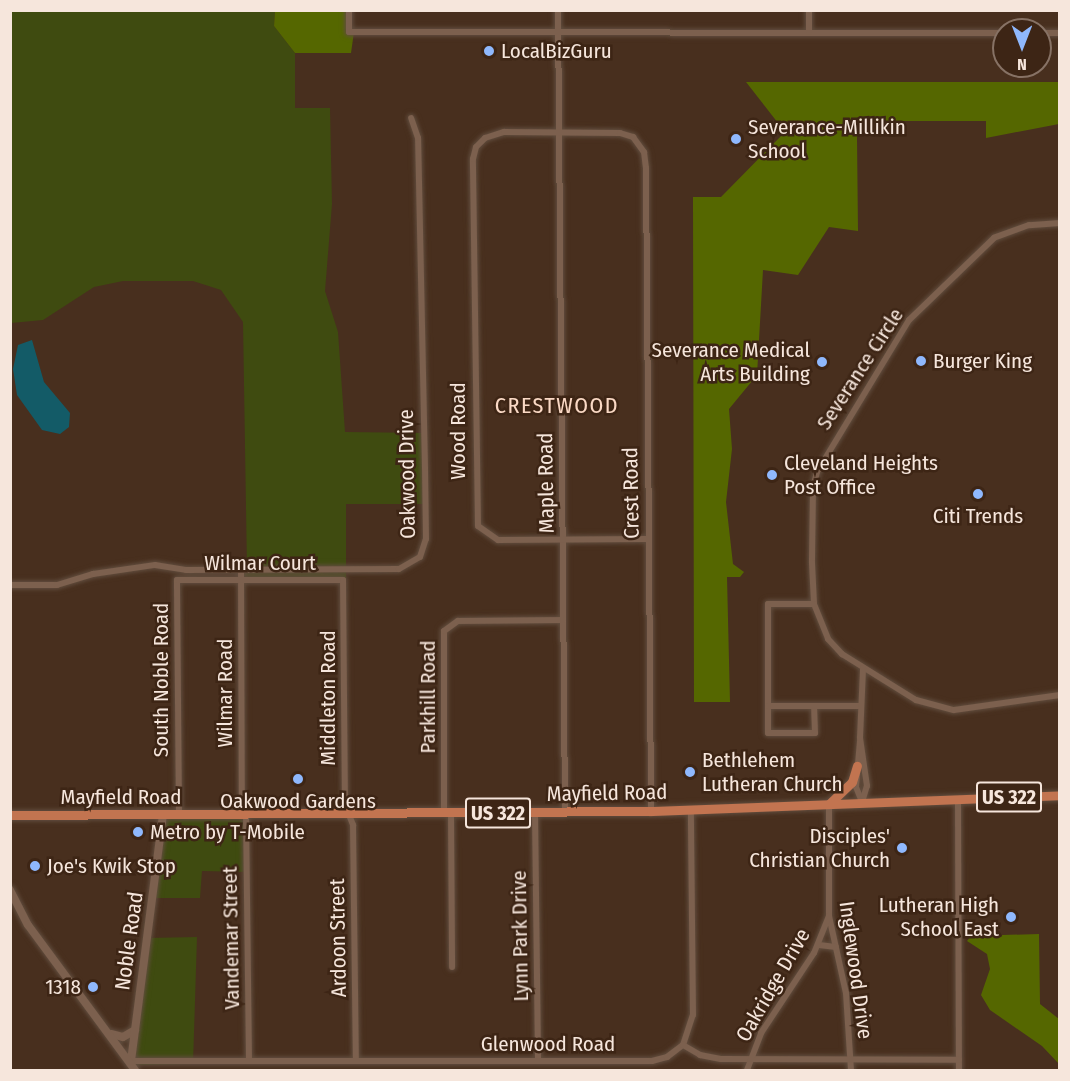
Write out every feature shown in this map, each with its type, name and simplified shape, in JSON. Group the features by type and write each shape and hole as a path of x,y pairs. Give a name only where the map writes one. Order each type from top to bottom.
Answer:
{"main road":[{"path":"830,803 852,782 857,766"},
{"name":"Mayfield Road","path":"10,815 349,815 651,811 1059,795"},
{"path":"10,890 28,925 131,1061"},
{"name":"Noble Road","path":"131,1061 135,1071"}],"street":[{"path":"349,10 349,32 992,33"},
{"name":"Maple Road","path":"558,10 565,812"},
{"path":"809,10 810,32"},
{"name":"Oakwood Drive","path":"10,585 57,585 93,574 155,565 241,570 399,569 413,563 424,550 418,138 411,118"},
{"name":"Wood Road","path":"559,133 504,132 485,138 476,147 473,159 478,526 498,540 648,539"},
{"name":"Crest Road","path":"559,133 620,133 638,142 644,152 646,168 651,811"},
{"name":"Severance Circle","path":"1059,223 1029,225 994,238 913,314 898,334 817,472 813,489 814,604 828,639 863,668 916,700 945,710 1059,695"},
{"name":"Wilmar Road","path":"241,570 244,815"},
{"name":"Wilmar Court","path":"177,580 343,580"},
{"name":"South Noble Road","path":"177,580 179,815"},
{"name":"Middleton Road","path":"343,580 345,805 349,815"},
{"path":"814,604 768,604 768,733 814,733 814,706"},
{"name":"Parkhill Road","path":"447,813 444,631 458,621 563,620"},
{"path":"862,802 856,787 863,668"},
{"path":"768,706 860,706"},
{"path":"860,738 867,786 862,802"},
{"path":"958,799 959,1071"},
{"name":"Inglewood Drive","path":"830,803 829,916 848,1010 851,1071"},
{"path":"691,810 693,1015 683,1045 711,1058 959,1060"},
{"name":"Lynn Park Drive","path":"535,812 538,1060"},
{"path":"447,813 452,967"},
{"name":"Noble Road","path":"131,1061 163,815"},
{"name":"Vandemar Street","path":"244,815 249,1061"},
{"name":"Ardoon Street","path":"349,815 353,825 358,1071"},
{"name":"Oakridge Drive","path":"747,1071 766,1024 819,945 829,916"},
{"path":"819,945 836,946"},
{"path":"111,1034 123,1037 135,1030"},
{"name":"Glenwood Road","path":"131,1061 625,1061 660,1059 683,1045"},
{"path":"625,1061 625,1071"}],"green space":[{"path":"11,11 275,11 274,26 295,53 295,108 330,108 332,204 325,291 338,332 345,432 426,433 427,504 346,504 346,582 241,580 241,570 247,569 243,322 221,290 193,281 123,281 94,287 43,320 11,323"},
{"path":"275,11 349,11 349,31 354,32 351,53 295,53 274,26"},
{"path":"746,82 1059,82 1059,124 986,138 986,121 888,121 857,137 858,231 829,227 798,275 763,270 757,375 729,409 732,449 726,502 733,564 744,572 740,577 727,577 730,702 694,702 693,197 721,197 785,132"},
{"path":"163,815 246,815 247,872 202,871 200,898 153,898"},
{"path":"1039,934 1040,1004 1059,1019 1059,1064 1042,1046 990,1010 981,995 990,969 987,954 967,941 971,936"},
{"path":"197,937 193,1064 133,1065 147,938"}],"water":[{"path":"32,340 44,382 70,413 69,427 60,434 42,430 17,395 13,369 18,345"}],"place":[{"name":"LocalBizGuru","path":"489,51"},
{"name":"Severance-Millikin School","path":"736,139"},
{"name":"Burger King","path":"921,361"},
{"name":"Severance Medical Arts Building","path":"822,362"},
{"name":"Cleveland Heights Post Office","path":"772,475"},
{"name":"Citi Trends","path":"978,494"},
{"name":"Bethlehem Lutheran Church","path":"690,772"},
{"name":"Oakwood Gardens","path":"298,779"},
{"name":"Metro by T-Mobile","path":"138,832"},
{"name":"Disciples' Christian Church","path":"902,848"},
{"name":"Joe's Kwik Stop","path":"35,866"},
{"name":"Lutheran High School East","path":"1011,917"},
{"name":"1318","path":"93,987"}],"district":[{"name":"CRESTWOOD","path":"557,406"}]}
